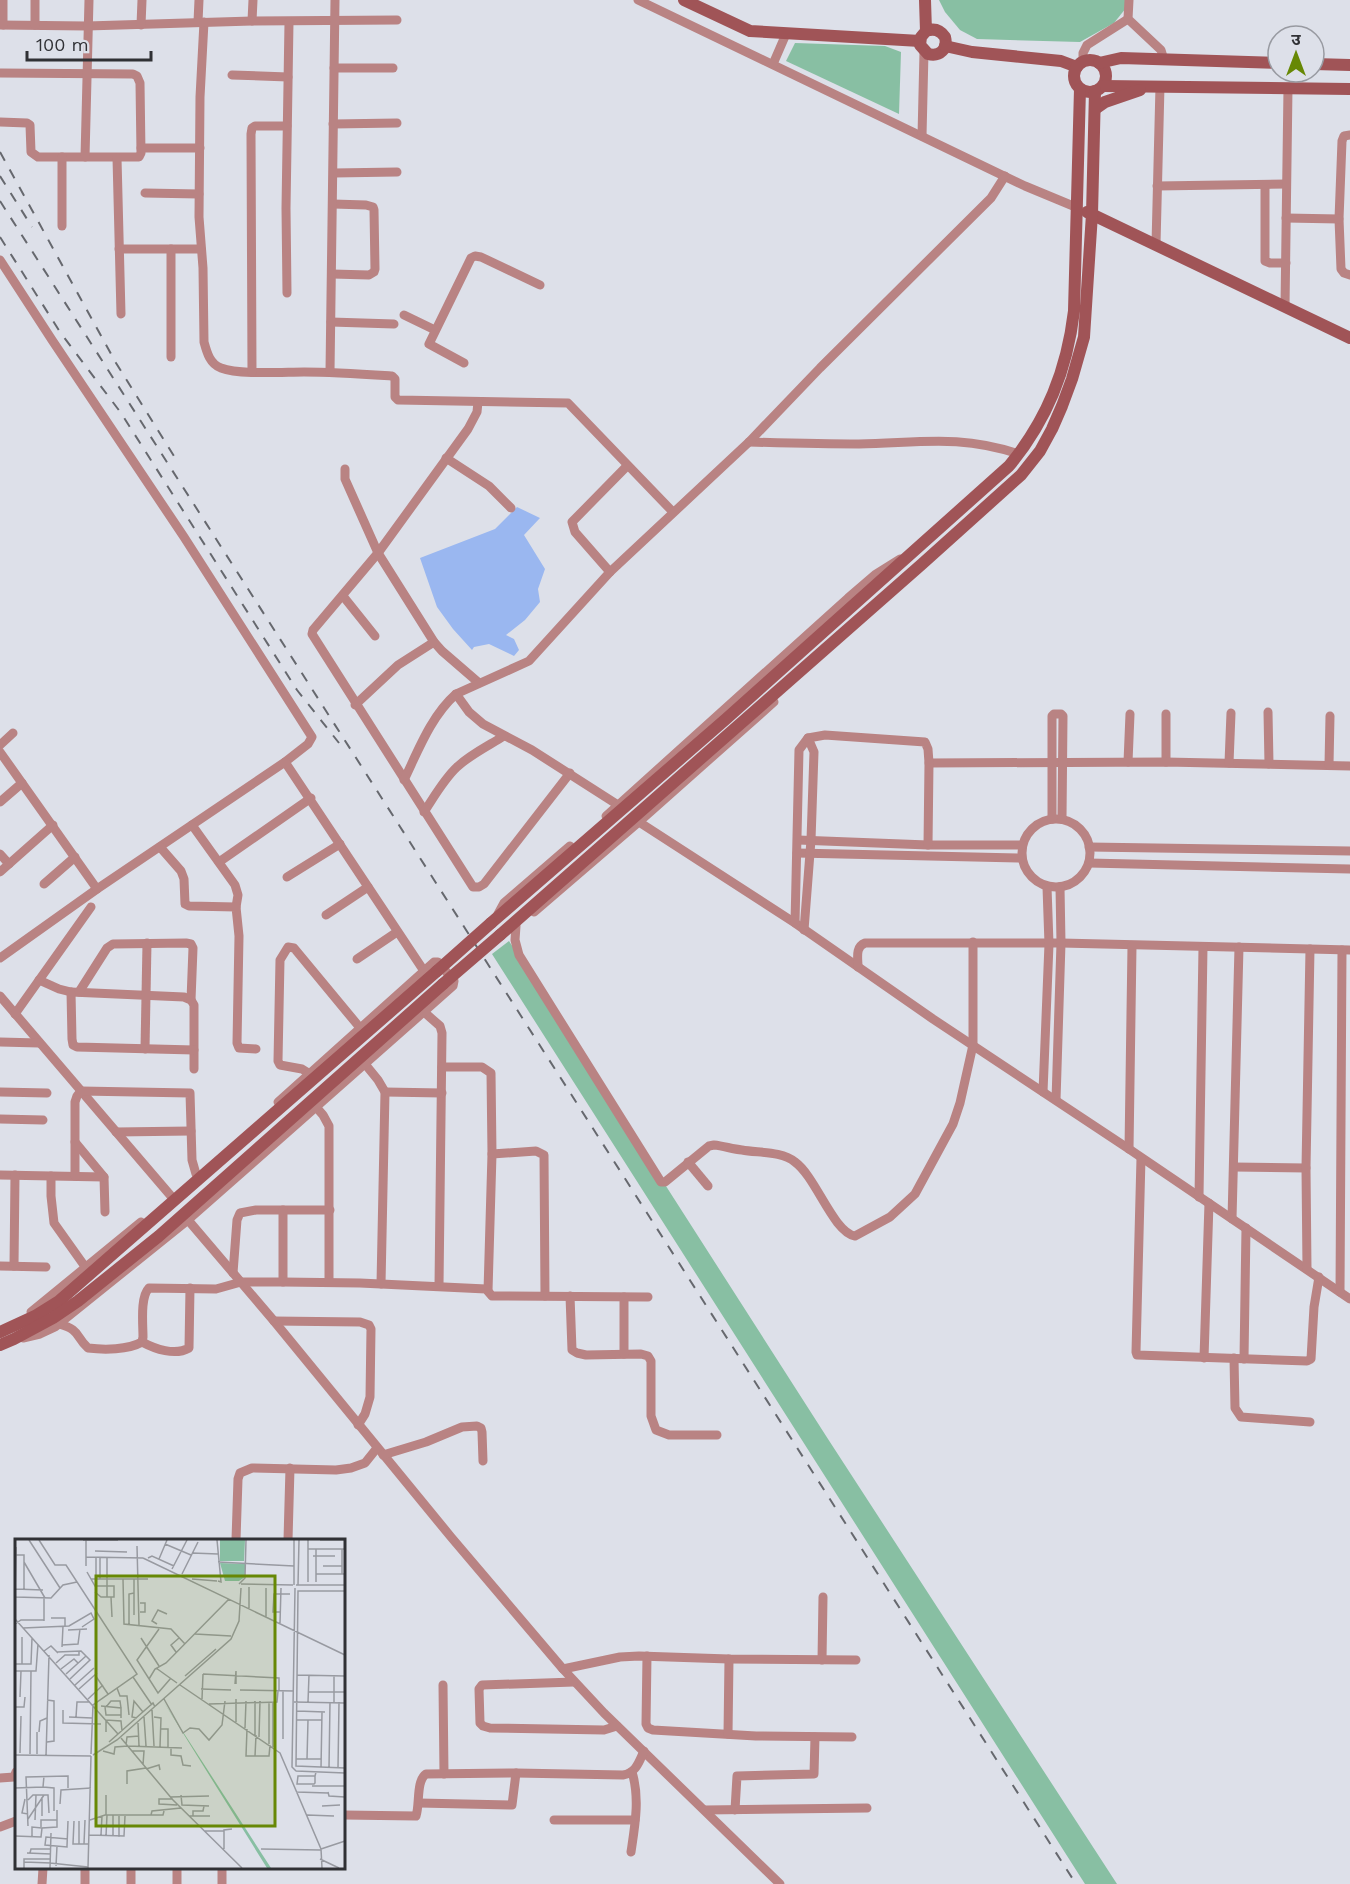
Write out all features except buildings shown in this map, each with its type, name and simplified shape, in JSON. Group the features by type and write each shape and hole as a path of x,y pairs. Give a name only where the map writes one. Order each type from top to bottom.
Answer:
{"main road":[{"path":"684,0 750,32 924,41"},
{"path":"924,41 935,29 942,33 946,41 944,50 936,55 928,54 924,41 925,0"},
{"path":"0,1345 52,1318 78,1301 159,1236 922,564 1021,475 1040,451 1052,429 1072,379 1084,337 1092,214 1095,109 1099,89 1106,76 1103,67 1091,60 1080,64 972,52 945,46"},
{"path":"1099,63 1120,58 1266,63"},
{"path":"1080,64 1074,76 1077,86 1090,92 1099,89 1156,86 1350,89"},
{"path":"1326,64 1350,65"},
{"path":"1095,109 1105,102 1156,86"},
{"path":"0,1332 35,1316 59,1301 431,971 493,921 717,726 1009,466 1026,446 1054,392 1071,340 1078,208 1080,89"},
{"path":"1078,208 1350,338"}],"street":[{"path":"3,0 1,25 87,26 252,21 397,20"},
{"path":"35,0 35,25"},
{"path":"85,157 89,0"},
{"path":"141,25 142,0"},
{"path":"199,0 201,22 199,234 203,268 204,342 213,364 222,368 252,372 392,375 395,379 395,397 398,400 568,403 674,512"},
{"path":"252,21 253,0"},
{"path":"330,372 335,0"},
{"path":"638,0 1005,176 1078,208"},
{"path":"1129,0 1128,19 1161,50 1164,60"},
{"path":"1080,64 1087,45 1128,19"},
{"path":"287,293 289,22"},
{"path":"773,64 786,34"},
{"path":"922,136 924,41"},
{"path":"334,68 393,68"},
{"path":"0,73 133,74 139,78 141,148 139,157 34,155 31,148 31,127 27,123 0,122"},
{"path":"232,75 288,77"},
{"path":"1156,86 1156,244"},
{"path":"1285,308 1288,88"},
{"path":"333,124 397,123"},
{"path":"252,372 251,134 255,126 287,126"},
{"path":"1350,135 1344,136 1342,141 1339,219 1341,269 1344,273 1350,274"},
{"path":"141,148 200,148"},
{"path":"62,157 62,226"},
{"path":"117,158 121,314"},
{"path":"334,173 397,172"},
{"path":"404,780 428,732 448,701 456,694 529,661 610,572 749,442 991,198 1005,176"},
{"path":"1157,186 1287,184"},
{"path":"1264,185 1264,258 1270,263 1286,263"},
{"path":"145,193 199,194"},
{"path":"332,274 369,275 375,269 373,207 333,204"},
{"path":"1286,218 1339,219"},
{"path":"119,249 201,249"},
{"path":"171,249 171,357"},
{"path":"464,363 431,346 430,342 467,263 475,256 481,257 540,285"},
{"path":"0,260 184,537 311,735 312,740 285,762 97,889 0,958"},
{"path":"404,315 435,330"},
{"path":"331,322 394,324"},
{"path":"478,402 473,422 378,553 312,634 472,887 484,884 570,773"},
{"path":"749,442 862,444 952,440 983,444 1018,454"},
{"path":"446,458 489,486 511,508"},
{"path":"610,572 575,532 572,522 627,466"},
{"path":"345,469 345,479 378,553 434,642 479,683"},
{"path":"493,921 504,903 618,805 876,574 891,563 909,555"},
{"path":"922,564 904,585 879,608 639,822 552,898 508,930 515,940 519,955 662,1182 665,1182 709,1146 778,1155 794,1160 807,1173 846,1233 855,1236 890,1217 915,1194 953,1124 973,1045 973,942"},
{"path":"343,596 375,636"},
{"path":"355,705 399,665 434,642"},
{"path":"456,694 474,717 570,773 618,805"},
{"path":"1268,712 1269,764"},
{"path":"1229,763 1231,713"},
{"path":"1061,714 1063,716 1062,761 1057,819 1052,762 1052,716 1061,714"},
{"path":"1128,762 1130,714"},
{"path":"1166,714 1166,762"},
{"path":"1329,765 1330,716"},
{"path":"0,746 14,734"},
{"path":"795,923 798,750 808,738 825,735 920,740 927,744 929,763 928,844"},
{"path":"424,812 457,767 504,736"},
{"path":"804,930 811,840 814,752 808,738"},
{"path":"0,752 97,889"},
{"path":"929,763 1062,761 1350,766"},
{"path":"285,762 311,798 397,932 431,971"},
{"path":"0,802 22,783"},
{"path":"219,862 311,798"},
{"path":"1057,819 1078,827 1084,834 1089,848 1089,863 1085,872 1070,885 1060,888 1047,887 1038,883 1024,867 1021,858 1022,845 1026,836 1041,822 1057,819"},
{"path":"639,822 795,923 1350,1299"},
{"path":"0,873 53,825"},
{"path":"192,825 235,885 238,895 236,908 239,936 237,1043 239,1048 255,1049"},
{"path":"798,840 1022,845"},
{"path":"287,877 340,844"},
{"path":"160,847 181,871 184,879 185,904 236,908"},
{"path":"1089,848 1350,851"},
{"path":"797,853 1021,858"},
{"path":"0,854 9,864"},
{"path":"45,884 75,857"},
{"path":"1089,863 1350,869"},
{"path":"326,915 368,887"},
{"path":"1043,1092 1049,944 1047,887"},
{"path":"1056,1100 1061,943 1060,888"},
{"path":"15,1014 91,908"},
{"path":"357,959 397,932"},
{"path":"145,1049 147,943"},
{"path":"858,967 858,949 865,943 1061,943 1346,950 1346,1169 1340,1292"},
{"path":"194,1050 83,1048 73,1044 75,992 107,948 113,944 191,944 193,948 191,1000 194,1005 194,1050 194,1069"},
{"path":"1129,1149 1132,946"},
{"path":"310,1074 302,1069 280,1065 278,1061 280,960 288,947 294,948 361,1029"},
{"path":"1199,1197 1203,947"},
{"path":"1232,1219 1239,947"},
{"path":"1307,1269 1306,1168 1310,949"},
{"path":"14,1339 40,1334 59,1324 188,1220 424,1012 454,984 438,962 434,962 431,971 361,1029 171,1196 15,1325"},
{"path":"39,980 58,989 75,992 184,997 191,1000"},
{"path":"0,996 171,1196"},
{"path":"424,1012 440,1026 442,1033 439,1286"},
{"path":"0,1042 39,1043"},
{"path":"365,1064 385,1092 381,1284"},
{"path":"442,1067 482,1067 491,1073 493,1082 488,1291 492,1296 648,1297"},
{"path":"81,1091 188,1092 191,1097 192,1160 196,1174"},
{"path":"75,1176 75,1101 81,1091"},
{"path":"0,1092 47,1093"},
{"path":"385,1092 442,1093"},
{"path":"316,1107 328,1126 329,1282"},
{"path":"0,1119 43,1120"},
{"path":"116,1132 191,1131"},
{"path":"75,1143 104,1177 105,1212"},
{"path":"492,1154 536,1151 544,1155 545,1296"},
{"path":"1141,1158 1137,1355 1141,1357 1307,1361 1313,1356 1314,1306 1319,1277"},
{"path":"688,1162 708,1186"},
{"path":"1233,1167 1306,1168"},
{"path":"0,1175 104,1177"},
{"path":"14,1266 15,1175"},
{"path":"51,1176 54,1223 86,1268"},
{"path":"1204,1358 1209,1203"},
{"path":"233,1273 237,1220 240,1213 256,1210 330,1210"},
{"path":"283,1210 283,1282"},
{"path":"188,1220 574,1682 780,1884"},
{"path":"1244,1359 1245,1228"},
{"path":"0,1266 46,1267"},
{"path":"142,1342 144,1298 146,1291 153,1288 216,1289 241,1282 329,1282 439,1286 488,1291"},
{"path":"59,1324 72,1327 88,1348 124,1348 142,1342 162,1350 182,1351 189,1348 190,1288"},
{"path":"570,1296 572,1350 586,1355 648,1356 651,1361 651,1416 656,1430 669,1435 717,1436"},
{"path":"624,1297 624,1354"},
{"path":"274,1321 369,1324 371,1329 370,1396 365,1413 358,1425"},
{"path":"1234,1358 1235,1408 1241,1417 1310,1422"},
{"path":"236,1539 238,1479 240,1473 252,1468 336,1470 351,1468 365,1463 380,1452 426,1442 462,1427 477,1425 483,1432 483,1461"},
{"path":"288,1539 290,1468"},
{"path":"822,1660 823,1597"},
{"path":"563,1669 620,1657 646,1656 856,1660"},
{"path":"646,1656 646,1721 648,1728 654,1731 852,1737"},
{"path":"728,1734 729,1659"},
{"path":"574,1682 482,1684 479,1689 480,1723 490,1728 561,1730 604,1730 617,1726"},
{"path":"443,1684 444,1774"},
{"path":"735,1810 735,1779 737,1776 814,1774 815,1737"},
{"path":"345,1815 416,1816 420,1782 426,1774 516,1773 623,1776 635,1770 644,1751"},
{"path":"631,1852 637,1794 632,1772"},
{"path":"419,1803 512,1805 516,1773"},
{"path":"0,1778 14,1777 15,1774"},
{"path":"705,1810 867,1808"},
{"path":"554,1820 635,1820"},
{"path":"0,1827 15,1821"},
{"path":"42,1884 43,1869"}],"green space":[{"path":"939,0 1126,0 1126,8 1114,23 1080,42 977,39 960,30 945,12"},
{"path":"795,43 885,46 901,52 899,114 786,61"},
{"path":"509,941 1117,1884 1085,1884 492,954"}],"water":[{"path":"517,507 540,518 524,535 545,569 538,589 540,602 525,620 506,635 514,639 519,650 514,656 489,644 474,647 472,650 437,607 420,558 495,529"}],"railway":[{"path":"0,152 116,363 174,456"},
{"path":"0,176 32,227"},
{"path":"0,201 1076,1884"},
{"path":"0,237 60,332 121,413 297,690 339,743"}]}
